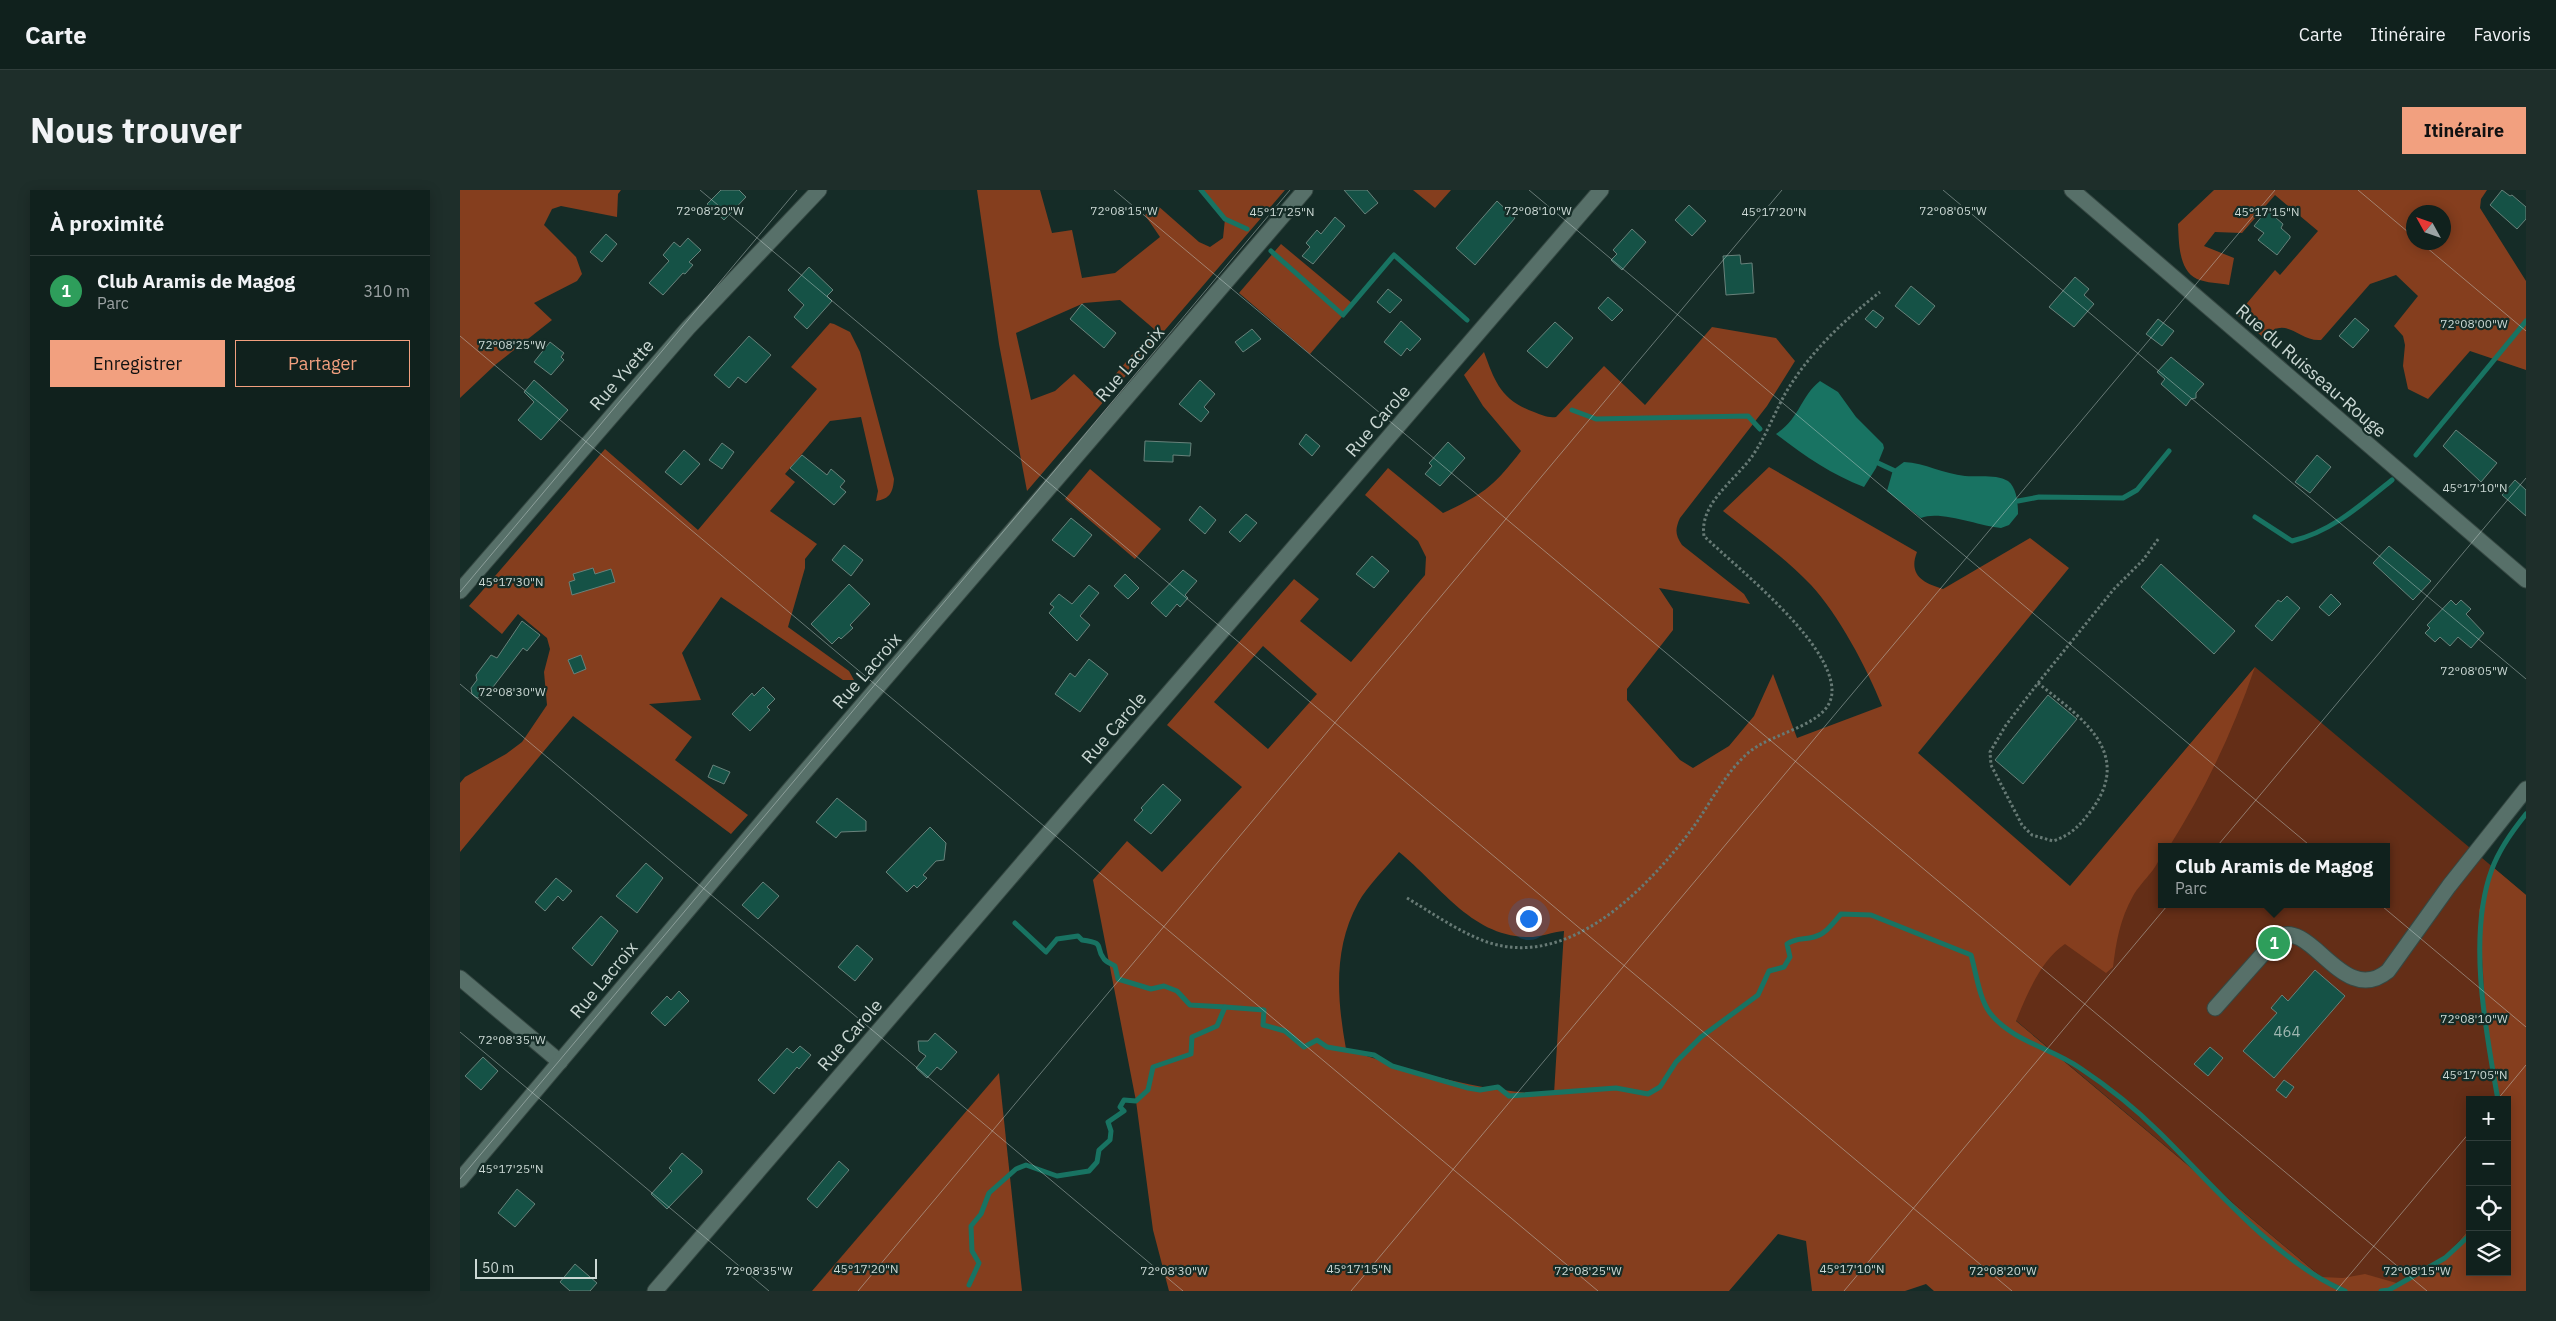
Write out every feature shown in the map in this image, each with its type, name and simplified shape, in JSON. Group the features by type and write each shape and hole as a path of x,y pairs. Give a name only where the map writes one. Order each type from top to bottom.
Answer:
{"street":[{"name":"Rue Yvette","path":"460,591 688,328 819,190"},
{"name":"Rue Lacroix","path":"460,1180 1018,522 1305,190"},
{"name":"Rue Carole","path":"655,1291 1601,190"},
{"name":"Rue du Ruisseau-Rouge","path":"2072,190 2526,580"},
{"path":"2215,1008 2278,937 2284,934 2298,936 2355,979 2370,981 2380,978 2388,971 2449,886 2526,789"},
{"path":"460,978 560,1062"}],"path":[{"path":"1407,898 1458,929 1492,943 1529,947 1552,944 1585,932 1614,910 1654,874 1691,830 1747,754 1764,740 1810,723 1821,714 1832,694 1831,677 1822,660 1792,618 1704,536 1703,526 1710,507 1753,456 1786,393 1803,368 1826,339 1854,312 1880,292"},
{"path":"2038,683 2083,719 2095,732 2103,747 2107,764 2104,781 2090,811 2075,830 2053,841 2032,835 2022,826 1989,758 1992,747 2038,683 2114,589 2143,560 2159,538"}],"shaded area":[{"path":"460,190 621,190 618,194 617,217 561,206 552,209 544,225 576,257 582,274 577,281 534,303 552,320 495,365 460,398"},
{"path":"977,190 1040,190 1052,233 1072,230 1082,278 1115,273 1160,237 1145,215 1157,205 1199,242 1210,247 1223,238 1225,219 1201,190 1285,190 1027,491 999,344","holes":["1120,300 1154,329 1097,396 1074,374 1055,391 1031,400 1016,333 1084,303"]},
{"path":"1413,190 1451,190 1435,208"},
{"path":"2214,190 2487,190 2481,199 2480,208 2526,281 2526,370 2470,351 2428,399 2408,389 2403,366 2405,345 2403,336 2394,326 2418,296 2396,275 2370,284 2321,340 2305,337 2286,328 2272,331 2264,338 2237,315 2275,270 2280,275 2318,231 2275,195 2242,233 2215,232 2204,246 2234,258 2229,285 2197,279 2191,275 2183,262 2178,224"},
{"path":"1281,244 1353,304 1310,354 1239,293"},
{"path":"830,323 850,332 860,352 894,479 893,488 888,497 876,501 878,491 861,417 830,421 785,474 795,482 770,511 817,544 805,559 805,568 788,627 849,671 854,680 843,680 721,597 682,653 701,700 649,704 692,737 675,760 748,815 731,834 573,716 460,852 460,783 465,777 506,754 522,742 547,705 544,672 550,649 547,638 518,614 502,634 469,606 605,449 698,530 817,389 791,367"},
{"path":"1712,327 1776,338 1795,361 1767,406 1680,518 1677,525 1677,535 1682,545 1744,594 1750,604 1659,588 1673,609 1673,630 1627,689 1627,700 1680,760 1693,768 1729,746 1754,716 1773,674 1797,738 1882,706 1851,642 1821,597 1790,565 1723,511 1769,467 1917,552 1914,567 1916,572 1924,581 1936,587 1943,589 2030,538 2069,568 1918,753 2070,886 2255,667 2228,737 2182,826 2171,843 2158,843 2158,862 2133,896 2125,913 2119,931 2113,967 2106,973 2065,944 2056,951 2042,968 2030,989 2016,1021 2321,1277 2343,1278 2365,1274 2400,1284 2445,1258 2466,1233 2466,1276 2511,1276 2511,1096 2497,1096 2486,1019 2479,910 2494,868 2526,895 2526,1291 1934,1291 1926,1284 1905,1291 1812,1291 1806,1241 1778,1234 1729,1291 1169,1291 1153,1230 1136,1101 1093,880 1127,841 1162,872 1242,787 1167,725 1294,579 1319,599 1300,621 1351,662 1425,575 1426,557 1418,541 1365,495 1388,468 1443,513 1469,500 1487,488 1503,473 1521,451 1483,406 1464,375 1484,352 1496,381 1507,396 1523,407 1545,416 1556,417 1604,366 1645,405","holes":["1263,646 1317,694 1268,749 1214,702","1399,852 1472,918 1506,934 1535,937 1564,931 1554,1094 1501,1090 1449,1080 1397,1066 1346,1049 1339,993 1339,974 1344,938 1350,920 1362,896"]},
{"path":"1820,381 1838,392 1856,417 1883,444 1884,448 1876,468 1864,487 1818,464 1776,434 1791,421 1813,387"},
{"path":"1904,462 1919,464 1957,475 2004,479 2011,484 2015,492 2018,514 2009,525 2001,528 1949,517 1929,516 1921,518 1887,491 1893,470"},
{"path":"1090,469 1161,529 1135,559 1065,499"},
{"path":"2255,667 2526,895 2507,1096 2466,1096 2466,1233 2417,1291 2338,1291 1982,992"},
{"path":"999,1073 1022,1291 812,1291"}],"building":[{"path":"721,190 739,190 746,197 724,220 707,204"},
{"path":"1344,190 1367,190 1378,203 1365,214"},
{"path":"2502,190 2510,196 2512,195 2526,207 2526,219 2517,229 2490,205"},
{"path":"1497,201 1515,218 1475,265 1456,248"},
{"path":"1689,205 1706,221 1692,236 1675,220"},
{"path":"2267,210 2283,224 2281,228 2290,236 2277,255 2258,240 2264,233 2254,226"},
{"path":"1335,217 1345,226 1313,264 1302,256 1310,247 1306,243 1317,230 1321,234"},
{"path":"1632,229 1646,242 1622,270 1611,260 1617,254 1613,250"},
{"path":"606,234 617,244 602,262 590,252"},
{"path":"688,238 701,250 689,262 693,265 663,295 649,283 669,261 663,255 674,242 680,247"},
{"path":"1740,255 1741,264 1752,263 1754,293 1726,295 1723,256"},
{"path":"809,267 833,290 827,296 832,301 807,329 794,317 804,305 788,290"},
{"path":"2075,277 2089,289 2084,295 2094,304 2074,327 2049,307"},
{"path":"1911,286 1935,306 1919,325 1895,306"},
{"path":"1388,289 1402,300 1390,313 1377,302"},
{"path":"1608,297 1623,310 1612,321 1598,308"},
{"path":"1082,304 1116,333 1104,348 1070,319"},
{"path":"1873,310 1884,318 1876,328 1865,319"},
{"path":"2355,318 2369,330 2353,348 2339,336"},
{"path":"2158,319 2174,331 2162,346 2146,334"},
{"path":"1401,321 1421,339 1410,351 1407,348 1401,356 1384,342"},
{"path":"1555,322 1573,338 1547,368 1527,351"},
{"path":"1252,329 1261,339 1243,352 1235,342"},
{"path":"749,336 771,355 746,383 738,377 729,388 714,375"},
{"path":"550,342 564,353 561,357 564,360 551,375 534,362"},
{"path":"2171,357 2204,384 2196,393 2196,398 2191,399 2186,406 2161,384 2165,379 2157,372"},
{"path":"534,380 568,410 541,440 518,420 534,402 524,392"},
{"path":"1200,380 1215,394 1204,407 1209,412 1201,422 1179,404"},
{"path":"2456,430 2497,463 2481,482 2443,446"},
{"path":"1306,434 1320,446 1312,456 1299,444"},
{"path":"1145,441 1191,443 1190,456 1173,455 1173,462 1144,461"},
{"path":"1448,442 1465,458 1440,486 1425,474 1432,466 1429,463"},
{"path":"722,443 734,452 722,469 709,460"},
{"path":"684,450 700,464 681,485 665,472"},
{"path":"802,455 827,475 831,469 845,481 840,487 846,492 834,505 790,468"},
{"path":"2317,455 2331,467 2310,493 2295,482"},
{"path":"2515,480 2526,490 2526,516 2502,495"},
{"path":"1200,506 1216,520 1205,534 1189,520"},
{"path":"1246,514 1257,523 1240,542 1229,532"},
{"path":"1071,518 1092,535 1074,557 1052,540"},
{"path":"844,545 863,560 851,576 832,560"},
{"path":"2389,546 2431,581 2413,600 2373,563"},
{"path":"1372,556 1389,571 1374,588 1356,574"},
{"path":"2161,564 2235,631 2214,654 2141,587"},
{"path":"593,568 595,574 611,569 615,582 572,595 569,582 575,580 573,574"},
{"path":"1183,570 1197,581 1185,595 1188,598 1180,607 1177,604 1166,617 1151,603"},
{"path":"1125,574 1139,588 1128,599 1114,586"},
{"path":"849,584 870,604 850,625 853,628 832,644 811,624"},
{"path":"1089,585 1099,593 1080,616 1090,625 1077,641 1049,613 1054,607 1050,604 1059,594 1072,604"},
{"path":"2331,594 2341,604 2329,616 2319,607"},
{"path":"2287,596 2300,608 2272,641 2255,626 2278,600 2281,602"},
{"path":"2451,600 2456,605 2461,600 2471,609 2466,614 2484,633 2471,648 2458,637 2450,646 2440,637 2435,642 2425,633 2430,628 2427,625"},
{"path":"522,621 540,635 527,651 523,648 483,697 477,698 472,694 471,688 477,680 476,675 491,655 497,658"},
{"path":"581,655 586,669 574,674 568,660"},
{"path":"1089,659 1108,674 1080,712 1055,694 1070,673 1075,677"},
{"path":"763,687 775,699 767,707 770,710 750,731 732,714 752,693 754,696"},
{"path":"2048,695 2077,719 2023,784 1995,760"},
{"path":"713,765 730,772 724,784 708,777"},
{"path":"1163,784 1181,800 1151,834 1134,820 1143,810 1141,808"},
{"path":"837,798 866,821 866,831 841,832 836,838 816,822"},
{"path":"930,827 946,843 944,860 936,861 923,875 927,878 917,888 914,885 907,892 886,872"},
{"path":"646,863 663,878 637,913 616,896"},
{"path":"556,878 572,891 563,901 558,896 545,911 535,902"},
{"path":"763,882 779,896 758,919 742,905"},
{"path":"601,916 618,931 592,966 572,948"},
{"path":"857,945 873,959 855,981 838,967"},
{"path":"2315,970 2345,996 2274,1078 2243,1051 2277,1013 2271,1008 2282,995 2288,1001"},
{"path":"679,991 689,1001 665,1026 651,1013 667,996 671,1000"},
{"path":"935,1033 957,1052 941,1070 937,1067 927,1078 916,1068 926,1056 919,1051 918,1041 928,1041"},
{"path":"800,1046 811,1055 799,1069 797,1067 774,1094 758,1080 787,1048 793,1053"},
{"path":"2210,1047 2223,1058 2208,1076 2194,1064"},
{"path":"483,1057 498,1071 481,1090 465,1076"},
{"path":"2284,1080 2294,1087 2286,1098 2276,1090"},
{"path":"682,1153 702,1170 702,1173 667,1209 651,1194 672,1171 669,1168"},
{"path":"839,1161 849,1170 817,1208 807,1199"},
{"path":"517,1189 535,1204 515,1227 498,1213"},
{"path":"575,1264 597,1283 590,1291 570,1291 560,1282"}],"waterway":[{"path":"1201,190 1225,219 1247,229"},
{"path":"1271,251 1343,315 1394,255 1467,320"},
{"path":"2416,455 2526,321"},
{"path":"1572,410 1596,419 1748,416 1760,429"},
{"path":"2018,501 2039,497 2123,498 2137,490 2169,451"},
{"path":"1878,463 1893,470"},
{"path":"2255,517 2292,541 2320,531 2345,517 2392,480"},
{"path":"2497,1096 2488,1045 2481,984 2481,924 2485,895 2492,869 2507,840 2526,814"},
{"path":"969,1285 979,1263 972,1251 971,1226 981,1214 989,1193 1016,1169 1026,1165 1057,1176 1089,1171 1097,1162 1099,1150 1110,1140 1111,1131 1108,1122 1124,1111 1120,1107 1124,1100 1136,1101 1148,1090 1153,1067 1191,1054 1192,1037 1217,1026 1225,1007 1264,1010 1263,1025 1285,1031 1304,1047 1317,1040 1327,1047 1374,1055 1392,1066 1468,1088 1480,1090 1498,1087 1509,1096 1616,1088 1648,1094 1660,1087 1676,1062 1701,1037 1758,995 1769,971 1784,967 1790,957 1787,944 1794,940 1814,937 1822,933 1841,914 1871,915 1971,955 1983,1000 1990,1013 1999,1023 2020,1037 2069,1061 2111,1090 2150,1123 2223,1198 2270,1242 2319,1278 2345,1291"},
{"path":"1015,923 1046,952 1057,939 1078,936 1082,940 1090,941 1099,946 1104,959 1115,966 1118,979 1151,989 1164,986 1177,991 1190,1005 1225,1007"},
{"path":"2381,1291 2389,1290 2445,1258 2466,1239"}],"place":[{"name":"Club Aramis de Magog","path":"2274,943"}]}
